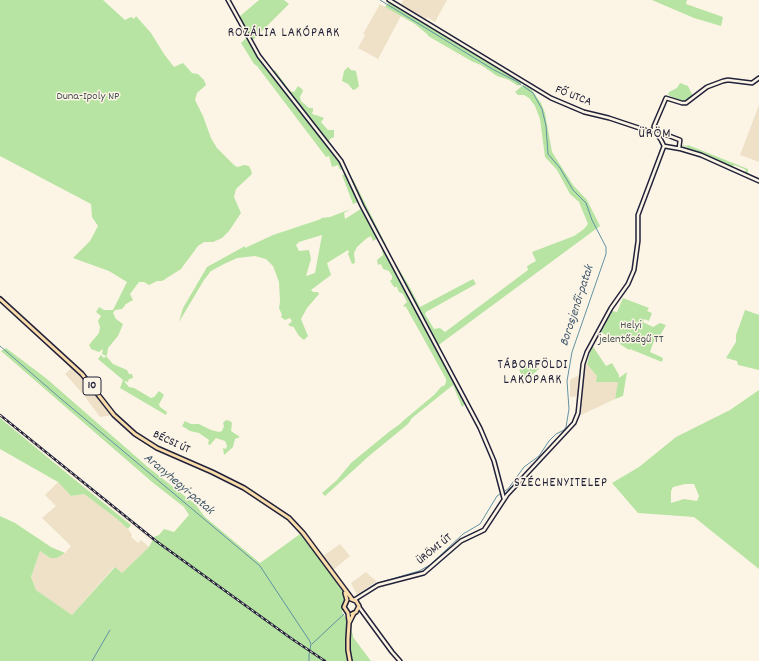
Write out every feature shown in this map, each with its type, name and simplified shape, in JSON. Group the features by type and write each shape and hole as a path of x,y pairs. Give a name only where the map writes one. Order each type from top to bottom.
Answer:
{"main road":[{"name":"BÉCSI ÚT","path":"0,299 82,374 114,415 135,434 157,448 226,478 289,518 303,533 353,600"},
{"name":"BÉCSI ÚT","path":"344,589 346,602"},
{"path":"346,602 353,600"},
{"name":"10","path":"349,623 358,606 353,600"},
{"name":"10","path":"346,602 344,607 348,613 348,646 350,661"},
{"path":"348,613 354,613"}],"street":[{"path":"228,0 245,32 268,68 341,161 362,206 480,428 499,475 504,500"},
{"name":"FŐ UTCA","path":"389,0 551,98 584,112 610,118 648,132 654,130"},
{"path":"759,78 752,82 723,81 706,87 686,103 666,98 654,126 654,130 658,134 664,146 679,148 709,158 759,180"},
{"path":"658,134 680,140 679,148"},
{"path":"661,140 664,135"},
{"name":"ÜRÖMI ÚT","path":"353,600 378,585 417,575 426,571 461,541 484,530 504,500 571,427 576,419 583,364 587,352 611,308 628,284 632,275 638,245 637,218 664,146"},
{"path":"364,594 359,601 358,606 400,661"},
{"path":"354,613 360,613 365,617"}],"shaded area":[{"path":"403,0 447,0 435,22 427,17 426,19 401,5"},
{"path":"380,4 401,16 378,59 358,48 365,35 363,34"},
{"path":"759,105 759,162 740,155"},
{"path":"586,362 597,376 618,382 615,399 581,415 582,396 570,397 570,380 584,372"},
{"path":"74,365 114,415 100,417 65,374"},
{"path":"0,414 158,541 155,543 0,417"},
{"path":"58,482 71,496 84,494 117,519 128,529 132,535 131,537 138,543 141,540 149,547 122,573 114,567 72,615 36,590 31,577 40,551 50,558 57,558 65,553 71,546 42,518 56,506 45,495"},
{"path":"340,544 350,556 333,570 323,556"},
{"path":"366,572 377,582 357,595 351,583"}],"green space":[{"name":"Duna-Ipoly NP","path":"0,0 103,0 125,20 131,17 134,19 136,16 151,33 174,67 183,63 192,73 198,74 204,80 206,85 197,93 195,100 211,138 217,148 235,166 249,166 251,170 252,174 236,189 234,197 241,213 229,231 222,238 213,242 204,242 198,246 181,269 162,281 157,281 149,285 144,282 139,282 130,294 133,300 126,304 122,309 115,310 113,313 116,319 123,324 118,336 108,348 106,356 102,354 103,349 99,352 91,349 89,345 99,333 100,327 98,321 101,316 96,312 99,307 104,310 113,310 127,282 109,271 73,258 90,241 98,226 92,217 91,204 0,156"},
{"path":"259,0 284,0 289,4 253,40 251,38 250,39 239,17"},
{"path":"652,0 687,0 686,4 723,17 721,26 694,18"},
{"path":"389,2 522,83 518,86 509,80 497,76 481,65 473,62 428,36 415,24 385,7"},
{"path":"246,38 271,73 275,70 290,91 294,92 298,86 302,89 303,91 300,97 301,101 309,108 313,108 312,113 314,115 324,118 321,122 328,130 334,130 334,137 330,139 328,144 350,180 353,179 386,245 385,247 380,237 373,241 371,236 357,247 354,253 355,263 352,264 348,250 327,263 331,275 311,290 313,292 318,292 319,294 307,308 301,319 308,336 304,340 299,336 293,326 288,325 292,321 290,318 285,320 281,317 282,315 279,308 279,282 273,266 266,259 255,256 237,258 211,271 179,322 183,308 207,267 245,246 245,248 273,235 351,209 344,213 345,219 364,207 361,201 353,204 342,175 345,174 343,169 340,170 338,165 332,167 329,156 326,157 254,64 241,43","holes":["322,235 315,273 306,276 311,259 309,250 299,251 296,245 299,242"]},
{"path":"348,67 351,70 356,71 359,86 353,90 348,84 342,81 344,71"},
{"path":"680,83 688,86 693,96 684,102 668,95 669,92 677,88"},
{"path":"523,85 531,89 541,103 545,113 552,152 573,185 587,200 600,226 436,347 468,401 462,407 453,385 412,418 408,424 369,456 325,496 322,493 337,480 351,463 400,424 445,385 446,382 446,379 406,307 403,306 407,302 403,294 399,292 397,287 394,287 390,281 392,276 389,271 383,269 381,264 378,265 377,260 383,255 381,246 387,254 389,253 420,307 473,279 476,284 426,312 425,314 434,329 440,328 445,332 528,270 527,266 536,261 532,252 574,236 588,224 579,202 570,194 557,170 545,157 540,119 535,106 529,98 524,95 518,95 515,92"},
{"path":"683,145 688,145 748,169 748,173 744,173 746,170 742,168 734,165 733,167 687,150 687,147"},
{"name":"Helyi jelentőségű TT","path":"623,298 649,308 647,311 652,313 649,321 644,319 643,322 653,327 660,323 666,325 658,339 655,338 650,352 663,358 662,362 630,349 629,350 601,332 612,311 617,312"},
{"path":"745,310 759,315 759,370 738,365 737,361 726,358 736,342 736,335"},
{"path":"592,345 606,366 612,363 619,375 619,378 627,372 623,396 615,399 618,382 596,382 597,376 587,364"},
{"path":"6,348 47,379 149,468 196,505 205,517 260,563 300,534 333,576 345,596 342,612 346,618 353,637 371,661 0,661 0,516 15,523 51,547 65,553 57,558 50,558 40,551 31,577 36,590 72,615 115,567 122,573 149,547 154,537 159,535 164,529 174,532 189,515 184,507 152,482 1,351"},
{"path":"101,355 104,358 106,356 113,364 127,370 129,374 132,374 133,378 129,379 128,382 124,381 129,387 134,388 151,398 154,397 159,391 164,395 159,404 160,407 167,412 166,415 120,388 123,380 98,359"},
{"path":"531,362 539,369 525,381 519,370"},
{"path":"759,390 759,569 694,517 638,513 612,483 639,467 676,437 730,410","holes":["685,484 694,484 699,496 697,501 684,499 671,503 671,491 673,487"]},
{"path":"0,418 131,525 128,529 84,494 71,496 58,482 0,449"},
{"path":"226,420 232,423 231,431 240,437 235,439 233,447 224,455 223,448 226,449 227,446 225,441 216,438 210,445 208,444 209,440 199,433 190,431 182,426 185,421 191,424 199,424 219,432 222,431 224,426 223,423"}],"waterway":[{"name":"Borosjenői-patak","path":"380,0 521,85"},
{"name":"Borosjenői-patak","path":"358,595 375,584 419,571 430,565 463,534 480,524 497,496 508,489 524,467 539,456 549,441 566,427 569,409 567,381 572,352 606,254 606,247 592,220 586,203 573,190 560,168 548,154 546,126 542,109 533,93 523,86"},
{"name":"Aranyhegyi-patak","path":"0,346 260,566 309,640 311,644 309,661"},
{"name":"Borosjenői-patak","path":"312,644 344,614"},
{"path":"92,661 110,630"}],"railway":[{"path":"0,415 156,541 325,661"}],"district":[{"name":"ROZÁLIA LAKÓPARK","path":"284,34"},
{"name":"ÜRÖM","path":"655,135"},
{"name":"TÁBORFÖLDI LAKÓPARK","path":"533,374"},
{"name":"SZÉCHENYITELEP","path":"561,484"}]}
